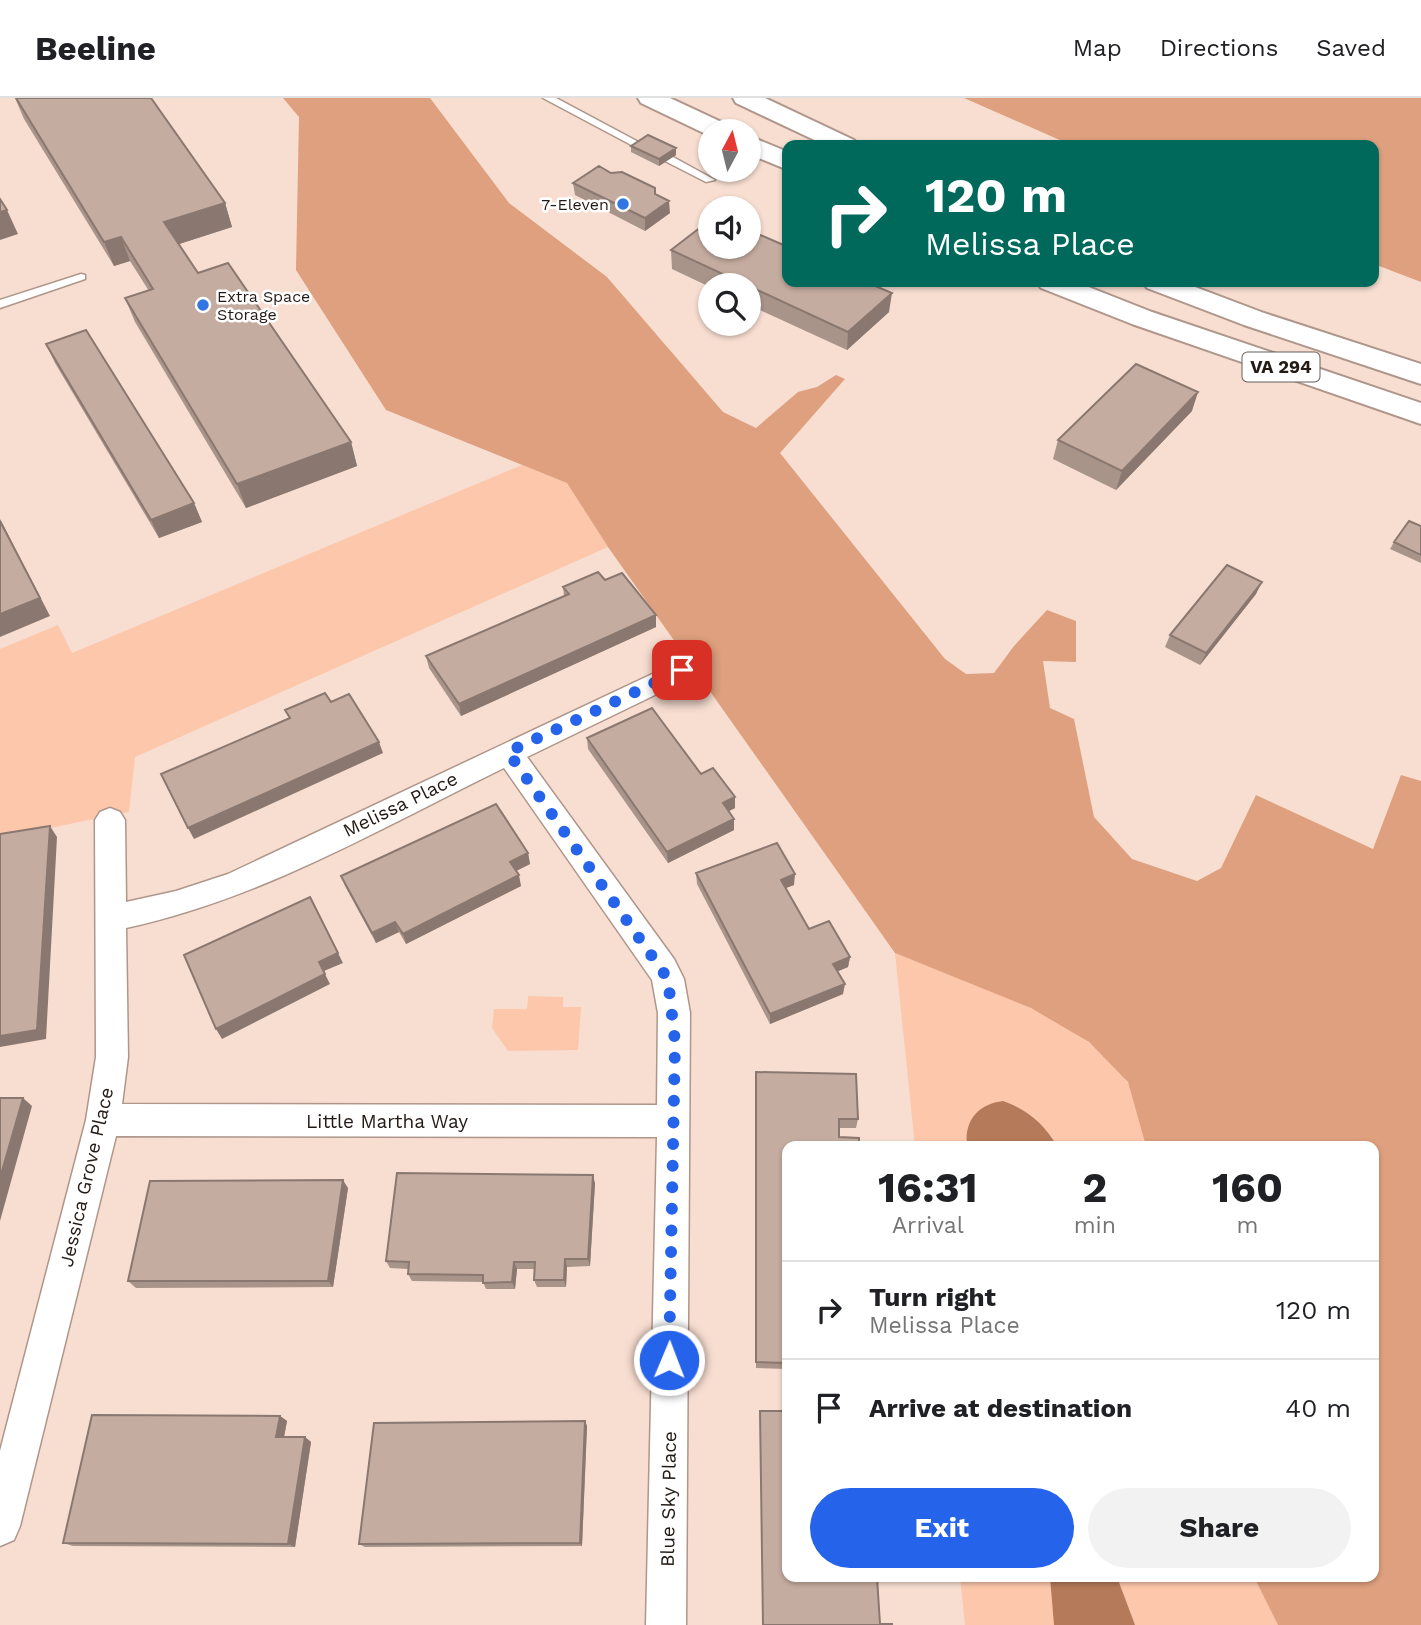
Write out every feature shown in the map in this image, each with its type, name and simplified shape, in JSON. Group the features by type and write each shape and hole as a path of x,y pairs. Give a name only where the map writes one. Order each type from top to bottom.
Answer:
{"highway":[{"path":"650,98 698,120"},
{"path":"745,98 834,140"},
{"path":"761,150 782,159"},
{"name":"VA 294","path":"1064,287 1142,318 1421,414"},
{"path":"1142,318 1163,287"},
{"name":"VA 294","path":"1170,287 1421,374"}],"street":[{"name":"Melissa Place","path":"111,918 218,892 682,670"},
{"name":"Blue Sky Place","path":"508,752 668,979 674,1032 666,1625"},
{"name":"Jessica Grove Place","path":"0,1526 103,1120 112,1057 110,820"},
{"name":"Little Martha Way","path":"103,1120 672,1121"}],"lane":[{"path":"548,98 641,146"},
{"path":"669,159 698,174"},
{"path":"0,304 81,277"}],"shaded area":[{"path":"283,98 430,98 509,203 607,277 723,412 756,428 798,392 817,387 836,375 845,379 780,453 945,659 966,674 994,673 1047,610 1076,621 1076,662 1043,661 1050,708 1074,719 1094,817 1132,859 1197,881 1221,868 1256,795 1373,849 1401,775 1421,781 1421,1625 1278,1625 1256,1582 1379,1582 1379,1141 1145,1141 1128,1082 1089,1042 1031,1008 895,953 608,547 567,483 386,410 296,270 299,117"},
{"path":"964,98 1421,98 1421,282 1379,266 1379,140 1060,140"},
{"path":"522,465 567,483 608,547 135,757 129,812 0,838 0,649 58,625 72,653"},
{"path":"895,953 1020,1003 1080,1036 1105,1057 1130,1086 1145,1141 914,1141"},
{"path":"528,996 563,997 563,1007 581,1007 578,1050 508,1051 492,1028 494,1009 527,1009"},
{"path":"1003,1101 1020,1109 1047,1131 1054,1141 967,1141 968,1129 974,1115 994,1103"},
{"path":"961,1582 1256,1582 1278,1625 965,1625"},
{"path":"1050,1582 1119,1582 1135,1625 1054,1625"}],"building":[{"name":"Extra Space Storage","path":"16,98 151,98 225,203 164,222 198,273 228,263 351,442 237,484 125,298 153,289 121,237 104,242"},
{"path":"648,135 676,148 659,159 631,146"},
{"path":"599,166 611,173 622,172 655,188 655,194 669,201 645,218 573,183"},
{"path":"0,199 7,210 0,212"},
{"path":"698,229 698,259 761,259 761,235 782,244 782,287 878,287 892,293 848,332 761,292 761,273 721,273 671,250"},
{"path":"86,330 194,503 151,520 46,344"},
{"path":"1136,364 1198,392 1122,471 1058,440"},
{"path":"0,521 40,598 0,614"},
{"path":"1409,521 1421,526 1421,555 1394,542"},
{"path":"1227,565 1262,582 1206,653 1170,635"},
{"path":"598,572 605,580 622,573 656,615 459,704 426,656 569,594 563,587"},
{"path":"325,693 331,702 349,694 379,742 188,828 161,774 290,718 285,710"},
{"path":"652,708 701,774 713,768 735,797 723,803 734,819 667,852 587,738"},
{"path":"496,804 528,853 510,862 519,875 403,934 395,922 372,933 341,876"},
{"path":"50,826 37,1030 0,1036 0,834"},
{"path":"777,843 795,874 781,880 809,929 829,921 850,957 833,964 845,984 770,1014 696,873"},
{"path":"310,897 338,953 319,962 325,974 216,1029 184,955"},
{"path":"756,1072 856,1074 858,1119 839,1119 839,1137 859,1138 859,1141 782,1141 782,1363 756,1362"},
{"path":"0,1098 23,1098 0,1178"},
{"path":"397,1173 593,1175 588,1259 565,1259 564,1280 534,1280 535,1262 514,1262 512,1282 483,1283 483,1275 408,1274 409,1262 386,1261"},
{"path":"343,1180 328,1281 128,1281 150,1181"},
{"path":"760,1411 782,1411 782,1582 877,1582 880,1624 892,1625 763,1625"},
{"path":"92,1415 280,1416 276,1437 305,1437 288,1544 63,1543"},
{"path":"585,1421 580,1543 359,1544 374,1423"}],"place":[{"name":"7-Eleven","path":"623,204"},
{"name":"Extra Space Storage","path":"203,305"}],"route":[{"path":"669,1360 675,1042 674,1013 668,979 508,752 682,670"}]}
